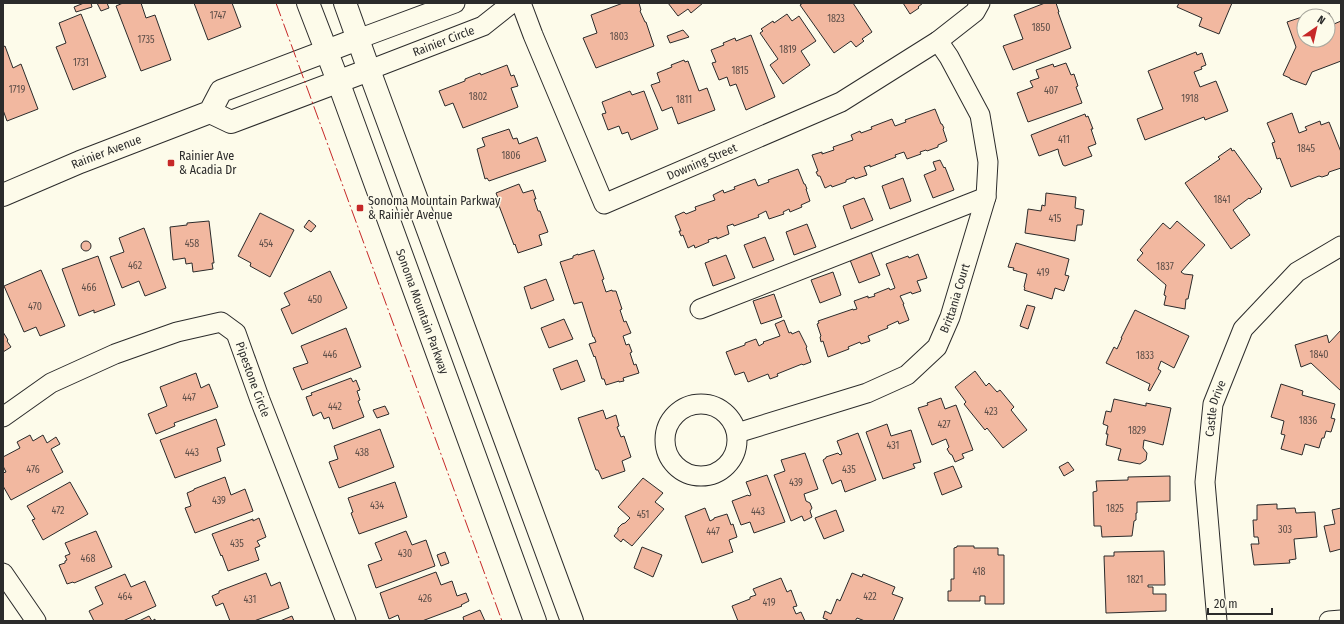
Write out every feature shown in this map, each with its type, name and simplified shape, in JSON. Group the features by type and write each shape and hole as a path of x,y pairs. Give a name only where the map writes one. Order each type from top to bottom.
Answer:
{"main road":[{"name":"Sonoma Mountain Parkway","path":"308,3 536,621"},
{"path":"345,3 572,621"},
{"path":"358,39 221,91 210,112 231,122 369,70"},
{"name":"Rainier Avenue","path":"3,195 80,162 210,112"}],"street":[{"path":"358,39 455,3"},
{"name":"Rainier Circle","path":"369,70 482,26 512,3"},
{"name":"Downing Street","path":"521,3 604,204 841,102 938,41 975,12 980,3"},
{"name":"Brittania Court","path":"737,433 866,393 907,375 937,347 950,317 986,197 988,162 980,115 938,41"},
{"path":"700,309 986,197"},
{"name":"Castle Drive","path":"1217,621 1205,482 1213,404 1243,329 1296,272 1341,246"},
{"name":"Pipestone Circle","path":"3,417 51,383 115,354 177,332 220,322 236,334 260,400 346,621"},
{"path":"3,573 36,621"},
{"path":"1329,621 1341,620"}],"building":[{"path":"84,3 91,3 92,7 76,12 74,7"},
{"path":"97,3 107,3 109,8 101,11"},
{"path":"123,3 141,3 146,18 155,15 171,60 141,71 116,6"},
{"path":"194,3 232,3 241,27 208,40"},
{"path":"623,3 639,3 640,11 646,22 654,46 596,68 583,38 597,33 591,15"},
{"path":"668,3 703,3 691,13 688,9 678,16"},
{"path":"803,3 853,3 872,32 862,39 864,41 856,47 851,41 834,53 800,5"},
{"path":"903,3 923,3 918,7 919,8 910,14"},
{"path":"1045,3 1056,3 1071,48 1013,70 1003,46 1023,39 1014,15"},
{"path":"1179,3 1232,3 1219,34 1199,26 1202,18 1177,7"},
{"path":"81,14 106,77 73,90 56,47 66,43 59,23"},
{"path":"787,14 792,21 799,16 816,41 801,51 810,65 783,84 770,65 778,59 760,33 763,31 761,29 773,21 774,23"},
{"path":"1296,19 1296,47 1287,22"},
{"path":"1341,21 1341,61 1312,72 1306,85 1283,75 1296,47 1336,48 1336,23"},
{"path":"683,30 689,37 670,43 667,36"},
{"path":"751,35 775,97 746,110 736,84 730,86 727,77 719,80 712,63 716,62 711,50 724,45 723,43 735,38 736,41"},
{"path":"5,46 13,68 21,64 38,109 7,121 3,110 3,47"},
{"path":"1196,52 1197,55 1202,53 1206,65 1201,67 1202,69 1194,72 1200,87 1216,81 1228,111 1205,120 1204,117 1145,140 1137,119 1163,109 1148,71"},
{"path":"684,60 685,62 688,61 699,91 707,88 715,110 678,124 672,107 662,111 651,85 660,82 657,73"},
{"path":"1066,63 1071,75 1074,74 1078,86 1076,87 1082,103 1028,122 1017,93 1033,87 1030,81 1039,78 1036,70 1053,64 1054,67"},
{"path":"507,65 511,76 514,75 518,86 511,88 518,107 463,128 453,103 445,106 439,91 465,81 465,79 480,73 481,75"},
{"path":"630,91 632,95 644,91 658,129 631,140 628,132 622,134 619,126 608,130 602,114 606,113 602,102"},
{"path":"935,109 944,128 947,141 938,145 938,147 920,152 921,154 907,159 904,152 895,155 896,157 870,167 870,165 864,167 867,175 855,179 854,177 846,180 846,182 832,187 831,185 825,188 820,176 818,176 816,172 818,171 812,155 822,152 822,154 834,150 833,147 853,140 851,135 860,131 861,133 872,129 871,127 892,119 895,126 906,122 905,120"},
{"path":"1292,113 1299,133 1307,130 1305,127 1320,121 1321,125 1329,122 1341,152 1341,168 1329,172 1328,175 1322,177 1319,176 1291,187 1280,158 1277,159 1272,143 1275,142 1267,123"},
{"path":"1085,114 1086,117 1088,116 1093,129 1091,129 1096,144 1088,147 1092,156 1065,166 1063,165 1058,149 1039,156 1031,135"},
{"path":"509,129 513,139 517,138 519,144 537,137 546,161 489,181 487,178 485,179 477,149 485,146 482,138"},
{"path":"1231,148 1262,189 1260,191 1261,192 1250,199 1249,198 1233,210 1250,235 1231,249 1185,183 1220,159 1218,157"},
{"path":"940,160 944,168 945,167 954,190 933,198 924,175 936,170 933,162"},
{"path":"798,169 807,189 810,201 801,205 802,207 790,212 789,209 783,212 784,214 769,219 766,211 758,215 759,217 734,226 733,224 727,226 729,234 717,239 717,237 708,240 709,242 695,248 694,245 688,248 683,235 681,236 679,231 681,231 675,216 684,212 686,214 696,210 695,207 715,200 713,195 723,190 724,193 735,189 734,187 755,179 758,186 769,182 768,180"},
{"path":"903,178 911,201 890,209 882,186"},
{"path":"519,184 523,193 533,190 538,211 540,211 548,232 539,235 542,245 518,253 498,203 500,203 496,193"},
{"path":"1046,193 1076,197 1075,208 1084,210 1082,225 1077,225 1075,241 1025,233 1028,209 1041,211 1042,205 1045,206"},
{"path":"864,198 873,220 851,229 843,206"},
{"path":"260,213 294,230 270,277 250,266 251,263 238,256"},
{"path":"309,220 316,226 311,232 304,227"},
{"path":"209,221 214,263 212,263 213,269 193,272 192,263 186,264 185,258 173,260 170,227 187,225 187,223"},
{"path":"1177,221 1205,245 1181,272 1184,274 1193,275 1188,299 1186,299 1185,309 1164,305 1166,285 1137,260 1143,253 1140,250 1163,223 1170,229"},
{"path":"807,224 816,247 794,255 786,232"},
{"path":"144,228 166,288 145,296 139,281 122,288 110,257 124,252 119,238"},
{"path":"765,237 774,260 753,268 744,245"},
{"path":"84,241 88,241 91,246 88,251 84,251 81,248 81,244"},
{"path":"1016,243 1069,259 1065,275 1069,276 1064,291 1055,288 1052,299 1024,290 1027,274 1008,267"},
{"path":"594,250 604,279 602,280 606,292 612,290 616,291 622,309 620,310 624,322 626,321 631,333 623,336 626,345 629,344 634,365 636,364 639,373 623,378 624,381 606,385 604,379 602,379 595,356 594,357 589,344 596,342 582,302 574,304 560,262 573,258 573,256 578,254"},
{"path":"871,252 880,275 859,283 850,260"},
{"path":"918,254 927,278 917,281 921,291 912,294 911,292 900,296 909,320 899,324 898,321 887,326 888,328 868,336 870,341 861,344 860,342 848,347 849,349 828,357 823,341 821,342 821,336 817,324 819,323 818,321 857,309 854,301 868,296 868,298 875,296 874,294 889,288 890,290 895,288 886,264"},
{"path":"726,255 735,278 713,286 705,263"},
{"path":"98,256 115,305 94,313 94,310 79,316 62,269"},
{"path":"41,270 65,326 40,336 36,327 24,332 4,286"},
{"path":"330,271 347,308 292,334 281,309 290,305 284,293"},
{"path":"833,272 841,295 820,303 811,280"},
{"path":"546,279 554,300 531,309 524,287"},
{"path":"774,294 782,317 761,324 753,301"},
{"path":"1027,305 1035,307 1028,329 1020,326"},
{"path":"1135,310 1189,336 1174,368 1161,361 1158,369 1161,371 1150,391 1148,390 1150,384 1106,363 1114,347 1117,349"},
{"path":"564,319 573,339 549,348 541,328"},
{"path":"784,320 789,333 791,332 792,334 799,331 807,347 806,348 811,362 777,374 778,376 770,379 768,374 748,382 744,372 735,375 726,352 756,339 759,346 764,343 763,342 780,336 775,324"},
{"path":"346,328 361,367 302,390 293,368 308,363 301,346"},
{"path":"1341,330 1341,391 1311,363 1301,367 1295,345 1327,335 1329,343"},
{"path":"3,332 11,347 3,352"},
{"path":"577,360 585,381 561,390 553,369"},
{"path":"975,371 986,386 989,383 997,392 1000,390 1014,407 1011,410 1027,430 1003,448 987,428 985,430 964,404 966,402 955,387"},
{"path":"196,373 201,388 209,384 218,407 174,423 175,426 156,434 148,414 167,406 160,387"},
{"path":"351,378 353,382 356,380 360,390 357,391 360,400 358,401 364,417 333,429 329,417 324,419 321,412 313,416 306,397 312,395 311,393"},
{"path":"1281,384 1303,391 1302,395 1335,404 1331,418 1335,419 1331,432 1326,431 1319,448 1305,444 1302,455 1281,449 1285,435 1281,434 1284,421 1271,417"},
{"path":"941,398 945,409 956,405 973,450 962,454 964,458 955,462 947,449 949,447 946,439 932,445 918,408 928,405 927,403"},
{"path":"1114,399 1146,406 1146,403 1171,408 1163,445 1144,440 1143,448 1147,453 1146,460 1140,464 1118,460 1121,449 1106,445 1108,426 1103,424 1106,411 1111,412"},
{"path":"385,406 389,414 377,418 373,410"},
{"path":"603,410 606,419 616,415 619,426 617,427 621,437 624,436 631,457 622,461 625,471 602,479 598,470 596,470 578,418"},
{"path":"216,419 225,445 217,448 221,461 175,478 160,440"},
{"path":"887,424 891,436 911,430 921,462 913,464 915,468 883,479 866,432"},
{"path":"380,429 394,467 339,488 329,462 338,459 334,446"},
{"path":"858,433 876,480 845,492 841,480 832,484 823,460 826,457 838,453 840,455 842,454 837,441"},
{"path":"30,435 33,441 43,435 47,443 56,437 60,444 51,449 63,472 11,500 3,486 3,473 6,472 3,466 3,457 20,448 17,442"},
{"path":"805,453 818,489 804,494 806,501 810,503 812,508 810,511 812,517 804,521 802,516 791,521 774,475 785,471 781,460"},
{"path":"1068,462 1074,470 1064,476 1059,467"},
{"path":"953,466 962,487 942,495 934,473"},
{"path":"767,475 785,522 754,533 750,522 741,525 732,501 751,495 746,482"},
{"path":"1170,476 1170,501 1137,502 1136,520 1134,521 1132,536 1102,537 1101,526 1094,526 1093,492 1097,491 1096,481 1128,480 1128,477"},
{"path":"225,477 231,495 245,489 253,511 195,533 185,508 191,506 187,493"},
{"path":"643,478 663,493 655,502 664,509 632,546 623,539 621,542 614,536 618,531 618,528 630,518 618,507"},
{"path":"70,482 88,514 43,540 32,520 35,519 27,506"},
{"path":"395,482 407,517 359,534 351,513 353,512 348,498"},
{"path":"1277,504 1277,509 1295,508 1296,513 1315,512 1317,537 1294,539 1296,559 1289,560 1290,563 1254,565 1251,544 1259,544 1258,537 1254,537 1253,520 1257,520 1257,505"},
{"path":"705,508 710,521 714,518 727,514 731,525 733,524 737,537 729,540 733,552 702,563 685,516"},
{"path":"1341,508 1341,549 1330,552 1324,526 1335,524 1332,510"},
{"path":"836,510 844,531 824,539 815,518"},
{"path":"259,518 266,537 257,541 260,546 255,548 259,560 228,571 212,534"},
{"path":"96,531 112,567 74,583 67,584 59,565 65,563 67,560 65,556 70,554 65,543"},
{"path":"406,531 412,545 426,540 435,566 376,588 368,565 382,560 375,543"},
{"path":"957,546 998,548 998,555 1004,555 1004,604 985,604 985,596 980,596 980,601 948,601 948,591 951,591 951,579 954,579 954,548"},
{"path":"642,547 662,555 653,577 634,568"},
{"path":"1164,551 1165,585 1148,585 1148,587 1153,587 1153,594 1166,594 1166,611 1106,613 1104,556 1114,556 1114,552"},
{"path":"445,552 449,563 441,566 437,555"},
{"path":"436,572 441,585 452,581 457,596 466,593 469,601 461,605 462,606 422,621 400,621 398,615 389,619 380,593"},
{"path":"266,573 271,586 280,582 289,608 254,621 230,621 223,603 216,606 212,596 219,593 219,591"},
{"path":"852,573 862,577 863,574 895,587 892,594 903,598 893,621 865,621 857,618 855,621 828,621 823,618 825,611 831,614 837,599 840,601"},
{"path":"125,574 131,587 145,581 156,606 123,621 94,621 89,611 103,604 95,587"},
{"path":"781,578 787,592 791,590 797,606 793,607 796,614 801,612 805,621 738,621 732,606 756,595 753,589"},
{"path":"480,610 485,621 464,621 463,617"},
{"path":"149,616 152,621 139,621"},
{"path":"292,616 294,621 280,621"}],"power":[{"path":"276,3 502,621"}],"place":[{"name":"Rainier Ave & Acadia Dr","path":"171,163"},
{"name":"Sonoma Mountain Parkway & Rainier Avenue","path":"360,208"}]}
